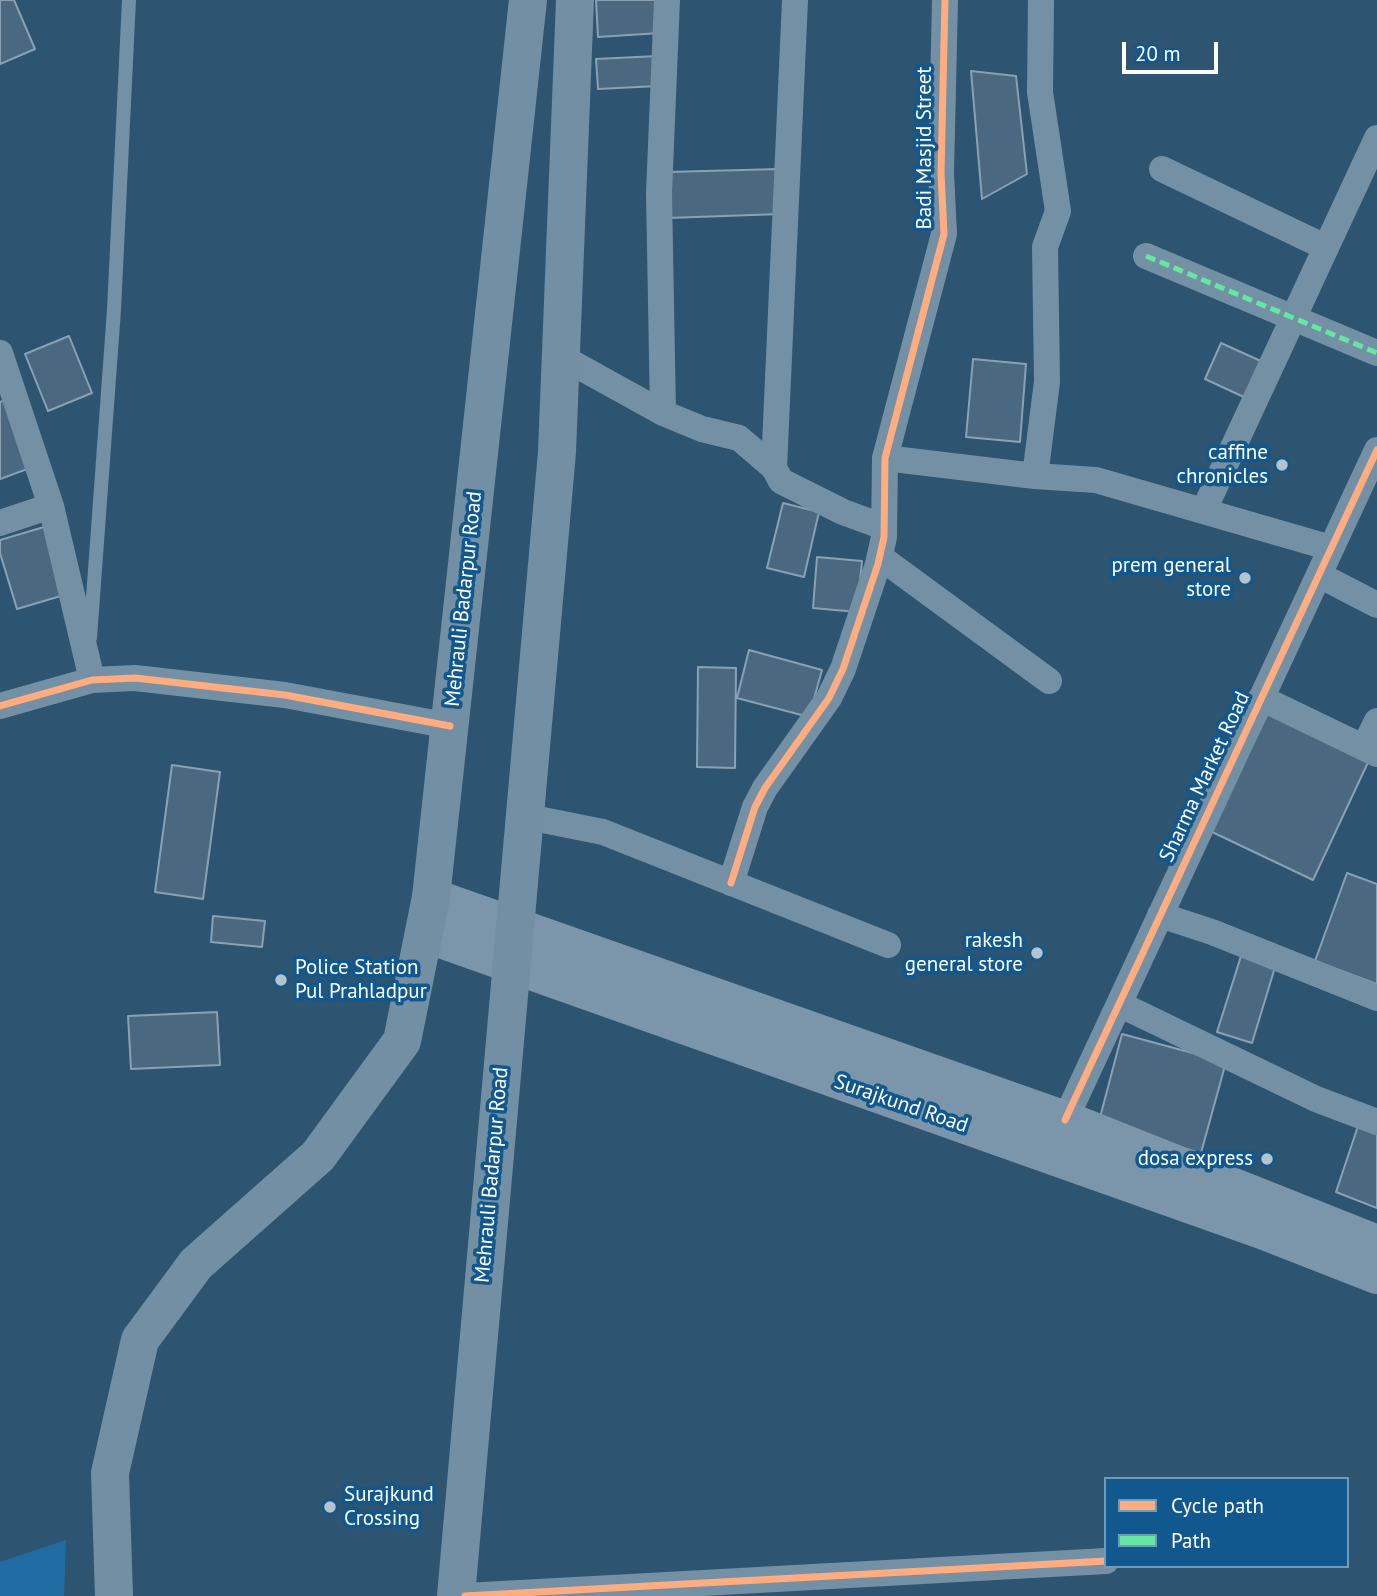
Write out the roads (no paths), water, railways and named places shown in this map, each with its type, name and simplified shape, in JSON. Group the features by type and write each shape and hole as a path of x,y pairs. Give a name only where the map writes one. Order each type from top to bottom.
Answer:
{"main road":[{"name":"Mehrauli Badarpur Road","path":"114,1596 110,1473 140,1340 196,1264 318,1156 402,1041 428,915 528,0"},
{"name":"Mehrauli Badarpur Road","path":"456,1596 556,452 575,0"},
{"name":"Surajkund Road","path":"428,915 513,926 1065,1120 1377,1244"},
{"name":"Surajkund Road","path":"428,915 510,963 1250,1226 1377,1275"}],"street":[{"path":"663,413 659,193 667,0"},
{"path":"774,468 795,0"},
{"name":"Badi Masjid Street","path":"731,883 755,807 765,788 829,698 844,669 880,557 884,527 885,458 944,234 941,173 945,0"},
{"path":"1035,476 1047,382 1045,247 1058,211 1040,92 1041,0"},
{"path":"1204,510 1377,138"},
{"path":"1162,169 1325,247"},
{"path":"1146,256 1377,353"},
{"path":"0,353 51,506 90,667"},
{"path":"560,356 663,413 702,429 739,438 774,468 781,481 843,512 884,527"},
{"name":"Sharma Market Road","path":"1065,1120 1377,450"},
{"path":"885,458 1035,476 1096,480 1331,548"},
{"path":"0,523 51,506"},
{"path":"880,557 1049,681"},
{"path":"1319,575 1377,605"},
{"path":"0,706 90,667 135,678 285,695 450,726"},
{"path":"1261,698 1370,751 1377,720"},
{"path":"523,816 593,829 888,946"},
{"path":"1160,915 1212,932 1377,998"},
{"path":"1119,1004 1316,1099 1377,1122"},
{"path":"465,1596 1104,1561"}],"lane":[{"path":"90,667 114,310 129,0"}],"place":[{"name":"caffine chronicles","path":"1282,465"},
{"name":"prem general store","path":"1245,578"},
{"name":"rakesh general store","path":"1037,953"},
{"name":"Police Station Pul Prahladpur","path":"281,980"},
{"name":"dosa express","path":"1267,1159"},
{"name":"Surajkund Crossing","path":"330,1507"}]}
